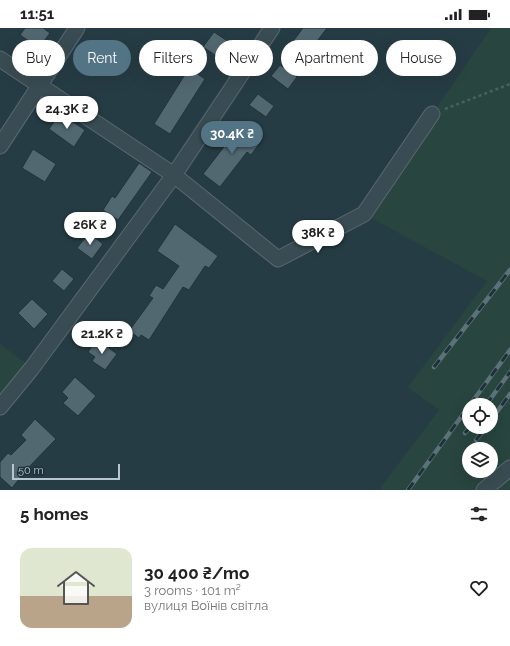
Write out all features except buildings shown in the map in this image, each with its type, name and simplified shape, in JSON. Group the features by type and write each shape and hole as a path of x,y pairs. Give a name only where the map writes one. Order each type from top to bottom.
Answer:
{"street":[{"path":"0,146 77,28"},
{"path":"0,407 32,368 174,175 272,28"},
{"path":"0,59 174,175 278,260 364,214 432,114"},
{"path":"484,490 510,468"}],"path":[{"path":"432,114 510,84"}],"green space":[{"path":"491,28 510,28 510,490 381,490 381,487 439,410 408,387 487,281 364,214"},
{"path":"0,344 32,368 0,407"}],"railway":[{"path":"434,367 510,270"},
{"path":"475,398 510,350"},
{"path":"491,398 510,372"},
{"path":"498,410 510,394"},
{"path":"408,490 462,416"},
{"path":"476,440 481,434"}]}
